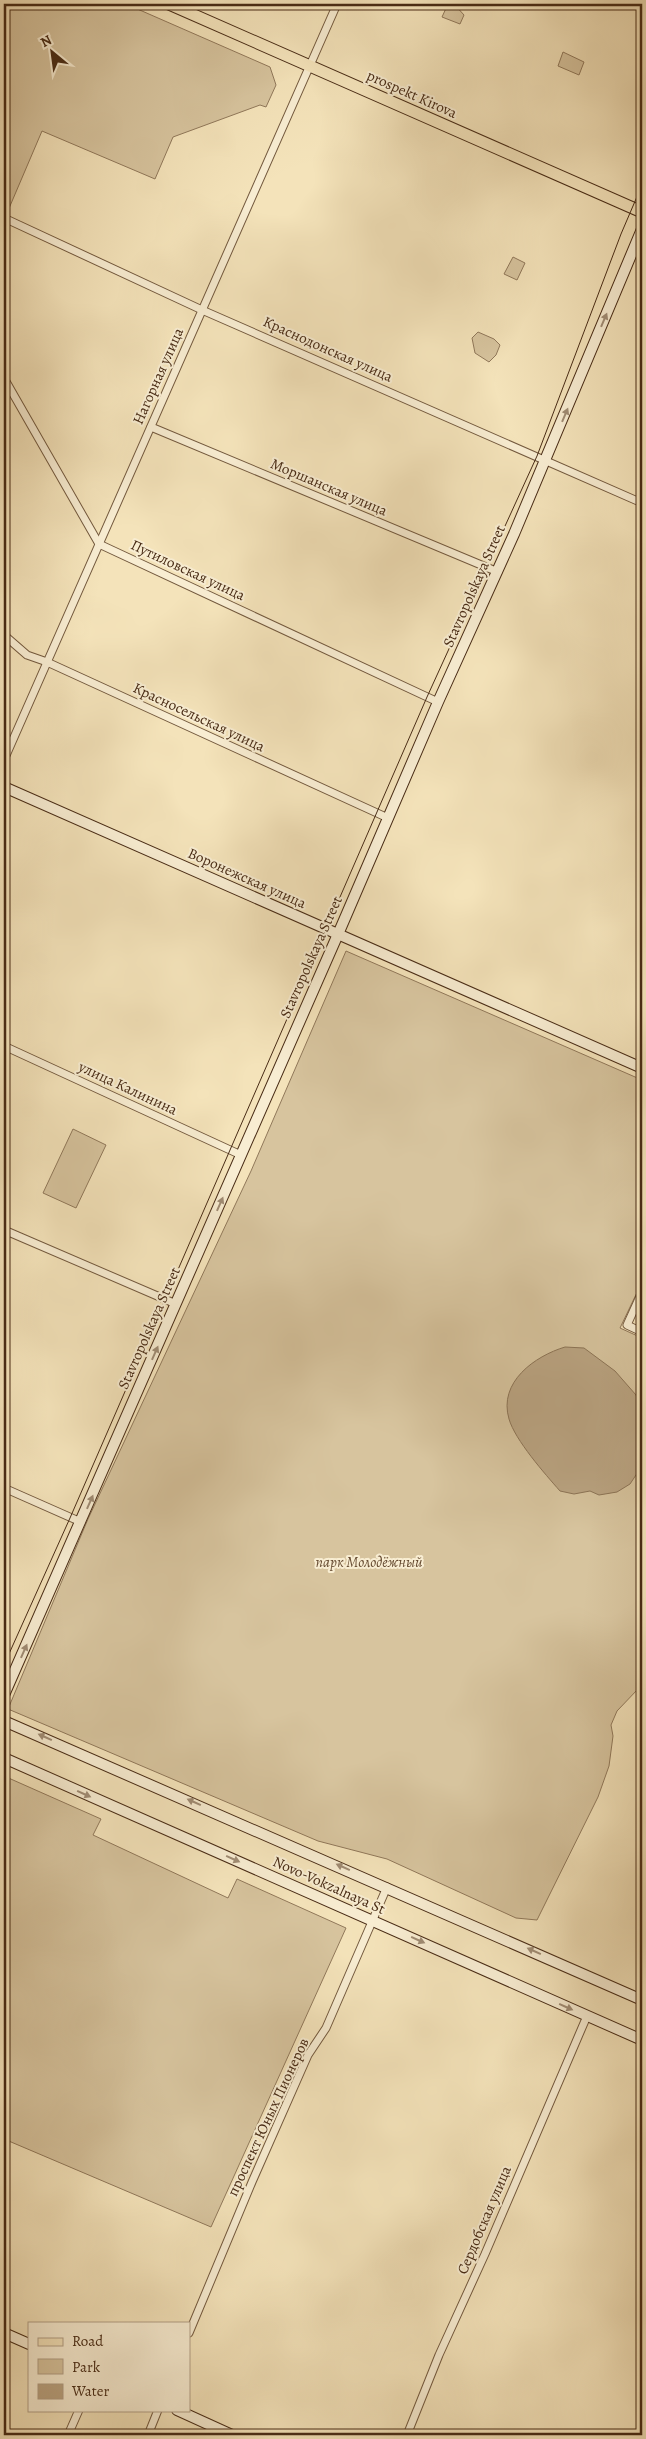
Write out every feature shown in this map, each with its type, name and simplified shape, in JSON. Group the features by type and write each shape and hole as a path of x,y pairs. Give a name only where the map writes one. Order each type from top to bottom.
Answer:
{"main road":[{"name":"prospekt Kirova","path":"169,4 642,212"}],"street":[{"name":"Нагорная улица","path":"4,760 337,4"},
{"name":"Краснодонская улица","path":"4,218 202,310 642,503"},
{"name":"Stavropolskaya Street","path":"4,1695 242,1155 438,702 498,572 642,229"},
{"path":"4,378 99,544"},
{"name":"Моршанская улица","path":"151,427 498,572"},
{"name":"Путиловская улица","path":"99,544 438,702"},
{"name":"Красносельская улица","path":"4,635 27,655 47,662 388,818"},
{"name":"Воронежская улица","path":"4,787 642,1068"},
{"name":"улица Калинина","path":"4,1046 242,1155"},
{"path":"4,1230 176,1304"},
{"path":"642,1292 627,1325 642,1332"},
{"path":"4,1488 81,1522"},
{"name":"Novo-Vokzalnaya St","path":"4,1721 642,2000"},
{"name":"Novo-Vokzalnaya St","path":"4,1758 587,2016 641,2035"},
{"name":"проспект Юных Пионеров","path":"190,2331 308,2055 326,2028 387,1887"},
{"name":"Сердобская улица","path":"407,2435 439,2355 485,2254 587,2016"},
{"path":"4,2333 28,2344"},
{"path":"68,2435 79,2412"},
{"path":"148,2435 157,2412"},
{"path":"181,2412 232,2435"}],"green space":[{"path":"4,4 126,4 270,67 276,85 266,107 260,105 173,137 155,179 42,131 7,213 4,211"},
{"path":"448,4 454,4 464,15 460,24 442,17"},
{"path":"563,52 584,62 579,75 558,66"},
{"path":"513,257 525,263 517,280 504,274"},
{"path":"478,332 494,339 500,345 496,355 489,362 475,353 472,338"},
{"name":"парк Молодёжный","path":"346,951 642,1080 642,1282 620,1328 642,1338 642,1676 638,1679 638,1689 617,1711 611,1725 613,1736 609,1766 598,1797 537,1920 516,1918 387,1859 318,1841 8,1709 88,1519 251,1171"},
{"path":"73,1129 106,1145 76,1208 43,1193"},
{"path":"4,1776 101,1819 93,1835 228,1898 237,1879 346,1928 211,2227 4,2139"}],"water":[{"path":"565,1347 584,1348 615,1371 636,1395 642,1412 638,1472 630,1484 617,1492 599,1495 590,1491 574,1494 560,1491 524,1447 509,1419 507,1406 509,1393 514,1382 531,1364"}],"tram line":[{"path":"4,1665 70,1518 427,697 537,456 621,234 642,185"}]}
